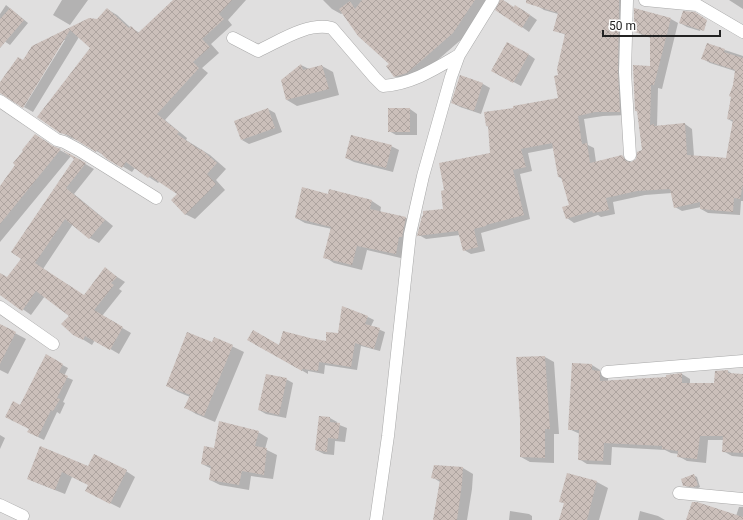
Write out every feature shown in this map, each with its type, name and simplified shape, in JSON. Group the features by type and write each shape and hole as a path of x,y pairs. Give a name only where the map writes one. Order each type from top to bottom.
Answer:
{"street":[{"path":"376,520 388,436 410,234 423,176 451,77 459,55 493,0"},
{"path":"627,0 624,72 630,155"},
{"path":"651,1 697,5 743,32"},
{"path":"233,38 258,51 308,28 323,26 332,28 383,86 396,85 422,77 459,55"},
{"path":"0,101 57,140 79,150 156,198"},
{"path":"0,307 53,344"},
{"path":"607,372 743,361"},
{"path":"679,493 743,499"},
{"path":"0,505 23,516"}],"shaded area":[{"path":"0,0 743,0 743,520 0,520"}],"building":[{"path":"173,0 232,0 219,14 224,19 202,39 210,47 193,62 199,68 157,114 179,132 177,134 200,150 201,149 217,163 207,174 216,184 185,215 171,200 177,194 150,176 148,178 126,162 122,168 107,159 97,150 96,152 68,135 60,133 37,117 90,48 70,30 23,108 0,93 0,82 18,57 23,60 32,46 89,18 97,19 107,8 129,28 131,26 138,33"},
{"path":"362,0 475,0 453,33 407,73 394,77 386,66 389,64 358,36 339,9 350,1 355,9"},
{"path":"500,0 503,0 514,7 515,5 530,15 522,28 495,10"},
{"path":"526,0 619,0 618,72 620,112 595,112 578,116 582,144 587,143 590,163 622,155 626,161 631,162 636,159 637,152 642,150 637,111 635,111 633,65 650,66 650,36 634,32 634,8 671,18 654,85 651,85 650,125 654,124 654,126 685,123 687,155 726,158 733,120 727,119 731,97 729,96 733,85 735,70 701,59 707,43 725,49 724,52 743,58 743,185 740,199 734,198 733,212 700,209 700,202 674,208 670,189 637,191 606,198 609,210 593,213 592,211 566,219 562,207 569,205 561,177 558,177 552,143 521,149 526,167 513,170 524,215 474,229 478,247 463,251 458,231 417,236 423,211 443,209 441,191 444,190 439,163 490,153 488,126 486,126 484,112 513,108 513,106 558,98 554,76 558,75 557,69 565,34 553,31 558,13 526,3"},
{"path":"10,8 24,20 0,48 0,19"},
{"path":"683,11 695,12 707,20 704,31 679,23"},
{"path":"507,42 529,54 513,83 491,71"},
{"path":"301,64 303,70 322,65 329,89 286,100 281,80"},
{"path":"460,75 483,83 474,111 451,103"},
{"path":"268,108 275,128 241,140 234,121"},
{"path":"388,108 410,108 410,132 388,132"},
{"path":"35,134 53,146 61,149 0,224 0,186 15,165 13,163"},
{"path":"351,135 392,145 386,168 345,158"},
{"path":"61,149 86,163 66,188 105,220 89,239 65,219 35,263 84,295 105,267 117,277 111,283 114,285 94,310 123,327 110,350 85,336 83,340 73,335 61,324 69,316 36,291 22,311 0,295 0,273 7,277 21,259 11,252 74,159"},
{"path":"302,187 328,194 329,189 372,200 370,209 406,217 402,237 399,237 396,254 357,246 352,265 323,258 331,227 295,218"},
{"path":"342,306 368,316 365,324 380,328 374,349 355,343 351,367 319,362 318,371 302,369 302,371 247,340 253,330 279,345 283,331 326,341 326,332 338,333"},
{"path":"0,324 16,332 0,364"},
{"path":"187,332 212,342 214,337 233,345 204,416 184,408 190,395 166,386"},
{"path":"46,354 63,364 59,372 68,376 57,398 60,399 53,411 51,410 38,437 27,432 29,429 5,417 13,401 20,405"},
{"path":"545,356 550,429 545,429 545,458 520,457 520,419 516,357"},
{"path":"572,363 592,364 592,370 600,371 600,381 666,377 666,375 682,373 682,383 714,383 715,371 728,370 728,373 743,374 743,453 722,452 723,436 700,436 697,459 677,457 678,451 662,449 662,446 604,443 603,461 578,460 579,430 568,430"},
{"path":"266,374 287,378 279,415 258,410"},
{"path":"319,416 330,417 330,422 340,423 338,439 328,438 327,452 315,450"},
{"path":"219,421 259,431 255,446 267,448 264,475 242,471 239,485 209,480 211,466 201,464 204,446 214,448"},
{"path":"40,446 88,466 94,454 127,470 110,504 85,491 88,485 62,472 55,490 27,479"},
{"path":"434,465 463,467 457,520 433,520 440,480 431,478"},
{"path":"567,473 597,481 587,520 559,520 564,503 559,502"},
{"path":"694,474 698,485 694,487 683,486 681,479"},
{"path":"692,502 697,502 743,517 743,520 686,520"}]}
